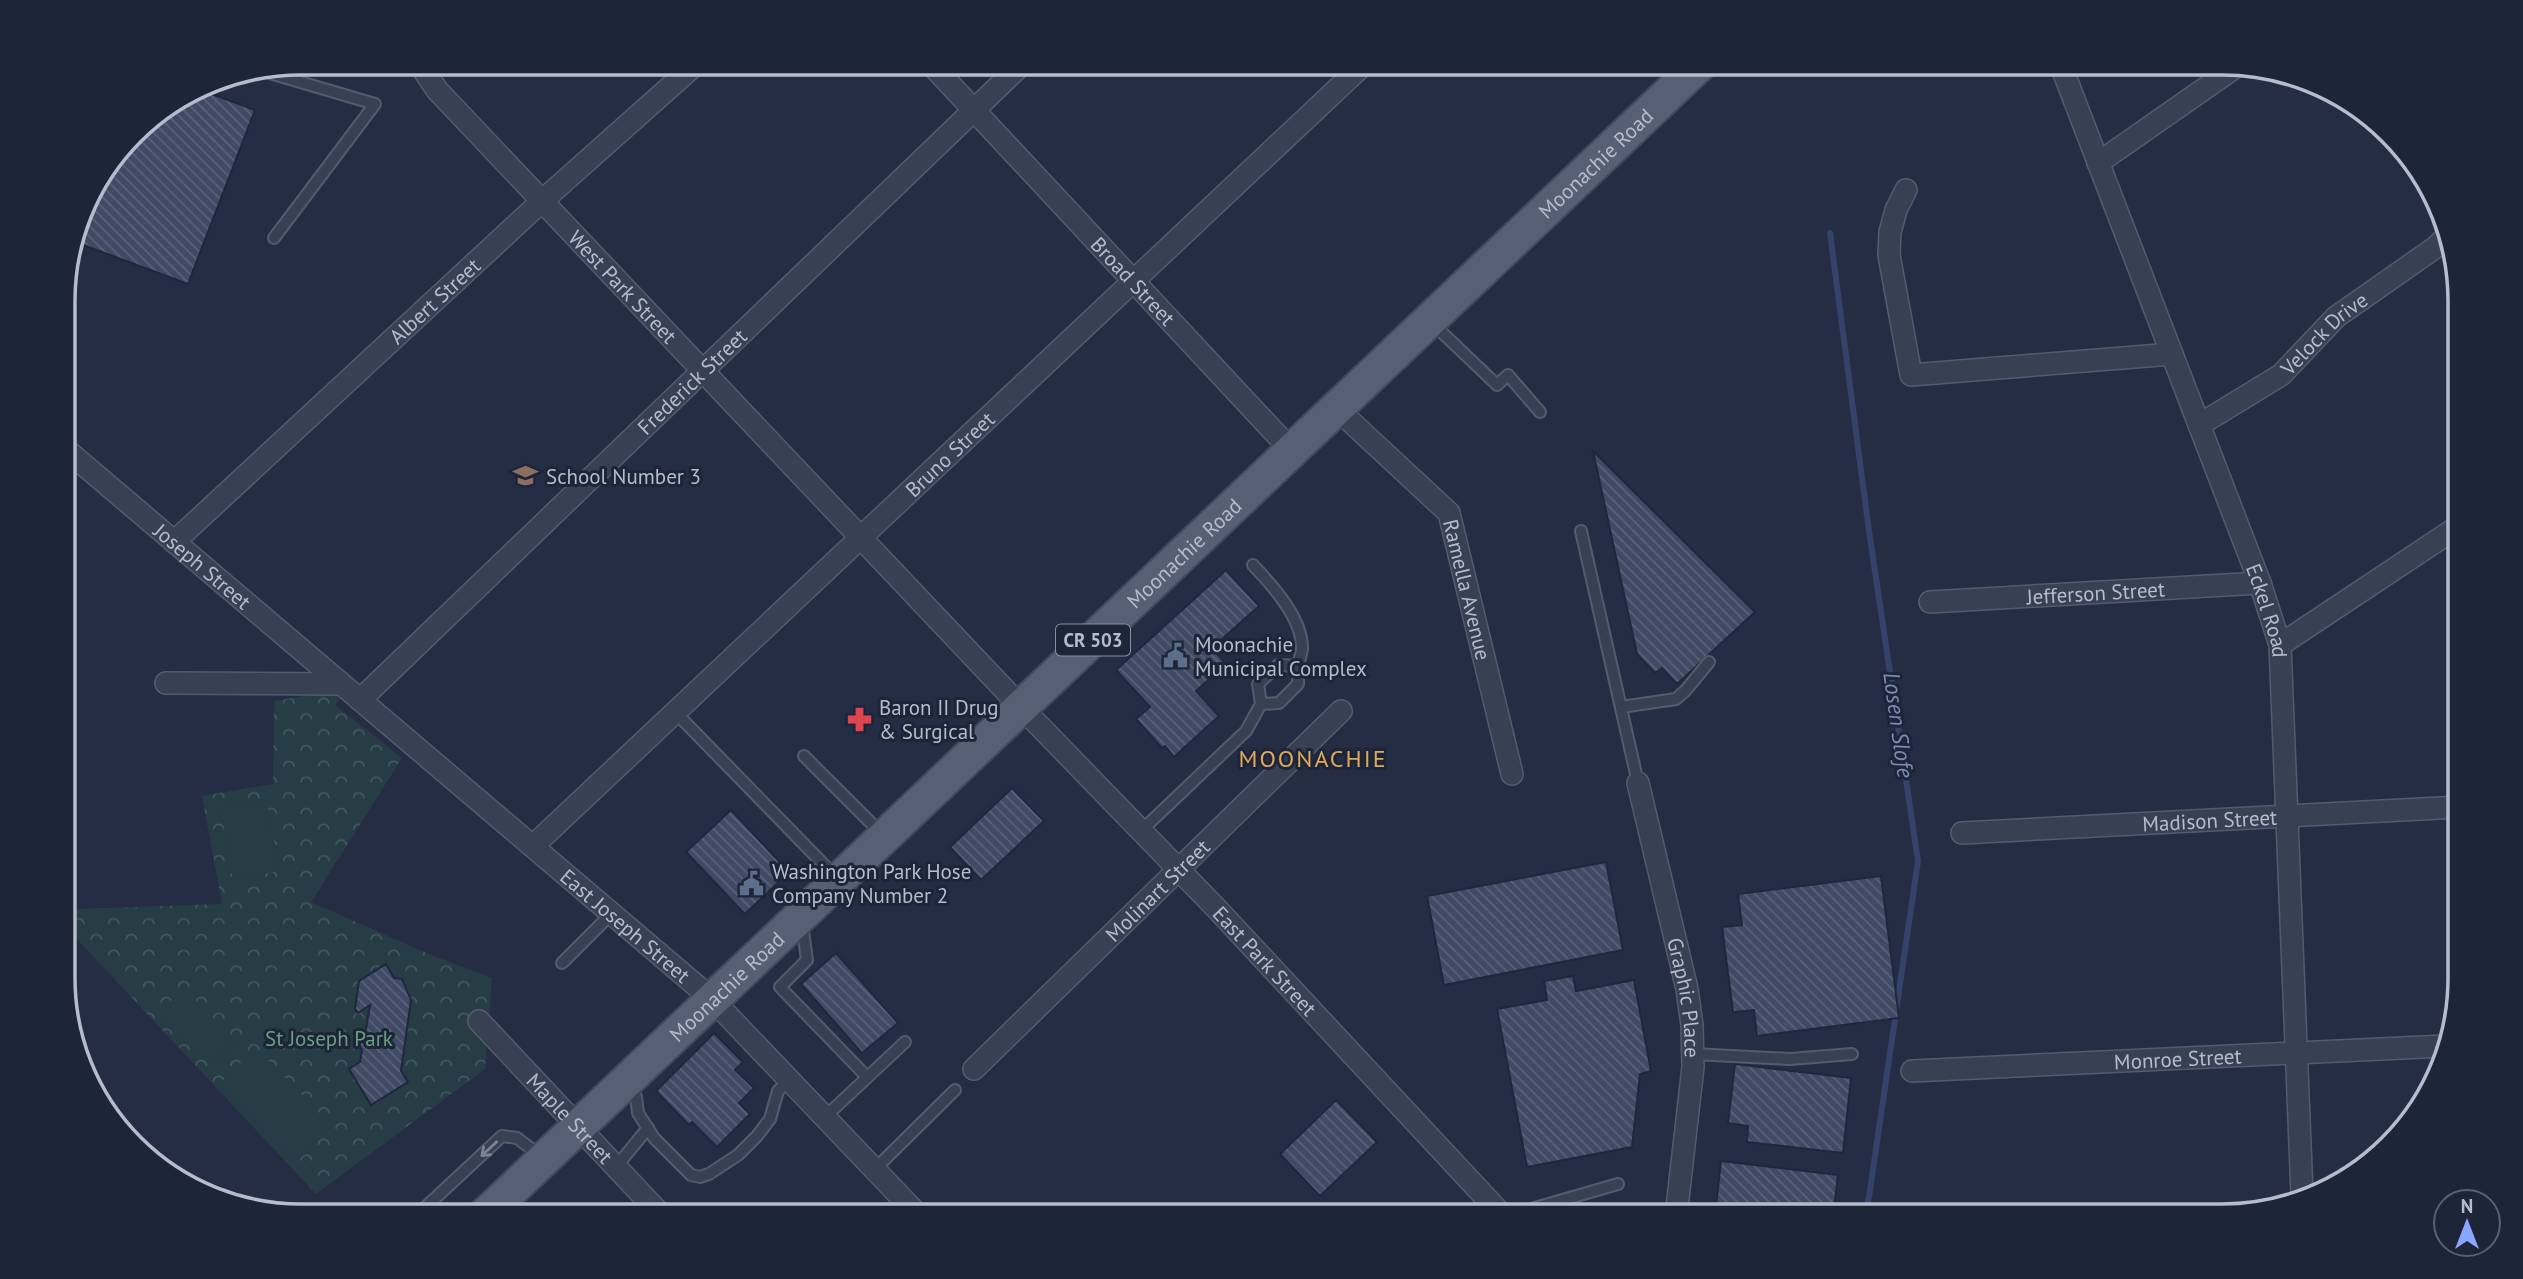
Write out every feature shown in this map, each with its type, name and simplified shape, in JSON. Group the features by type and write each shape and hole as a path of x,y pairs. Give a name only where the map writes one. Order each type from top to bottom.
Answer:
{"main road":[{"name":"Moonachie Road","path":"497,1204 1688,75"}],"street":[{"name":"West Park Street","path":"427,75 437,90 1022,708"},
{"name":"Albert Street","path":"174,542 542,201 683,75"},
{"name":"Broad Street","path":"940,75 1292,451"},
{"name":"Frederick Street","path":"360,700 1010,75"},
{"name":"Bruno Street","path":"533,846 1352,75"},
{"name":"Eckel Road","path":"2065,75 2260,583 2280,645 2302,1189"},
{"path":"2098,163 2224,75"},
{"path":"1906,190 1896,210 1890,232 1889,255 1912,375 2172,354"},
{"name":"Velock Drive","path":"2199,425 2281,375 2336,317 2440,243"},
{"name":"Ramella Avenue","path":"1336,408 1449,513 1511,774"},
{"name":"Joseph Street","path":"76,458 341,684"},
{"path":"2280,645 2448,533"},
{"name":"Jefferson Street","path":"1930,602 2260,583"},
{"path":"166,683 341,684"},
{"name":"East Joseph Street","path":"341,684 712,999 907,1204"},
{"name":"East Park Street","path":"1022,708 1179,870 1487,1203"},
{"name":"Molinart Street","path":"974,1069 1341,711"},
{"name":"Graphic Place","path":"1638,783 1687,989 1693,1054 1677,1203"},
{"name":"Madison Street","path":"1962,833 2448,808"},
{"name":"Maple Street","path":"479,1021 651,1204"},
{"name":"Monroe Street","path":"1912,1071 2437,1046"}],"lane":[{"path":"274,238 375,104 281,76"},
{"path":"1429,320 1497,385 1508,375 1540,412"},
{"path":"1581,531 1638,783"},
{"path":"1253,565 1280,594 1298,631 1302,649 1298,684 1279,703 1261,704"},
{"path":"1621,707 1676,699 1709,662"},
{"path":"1141,831 1246,731 1261,704 1258,684 1278,665 1298,666"},
{"path":"675,712 839,880"},
{"path":"804,755 885,837"},
{"path":"562,963 612,913"},
{"path":"801,916 807,960 780,987 867,1077"},
{"path":"825,1117 905,1042"},
{"path":"1693,1054 1790,1059 1852,1054"},
{"path":"626,1081 636,1097 638,1113 654,1138 691,1175 700,1177 738,1155 757,1136 770,1119 778,1091 789,1080"},
{"path":"874,1170 955,1090"},
{"path":"616,1167 648,1128"},
{"path":"429,1204 502,1136 517,1138 545,1159"},
{"path":"1537,1203 1618,1184"}],"green space":[{"name":"St Joseph Park","path":"347,689 335,705 402,758 311,902 431,955 492,978 485,1069 316,1194 76,938 76,909 222,904 202,796 273,784 274,701"},
{"path":"266,799 280,871 233,880 220,807"},
{"path":"183,988 236,1040 211,1065 159,1013"},
{"path":"254,1052 260,1052 326,1120 329,1127 300,1159 291,1160 223,1091 222,1081"}],"building":[{"path":"211,94 255,110 188,284 83,245 92,215 105,188 141,141 176,113"},
{"path":"1593,451 1755,612 1677,684 1662,668 1655,673 1637,654"},
{"name":"Moonachie Municipal Complex","path":"1226,570 1259,606 1212,648 1226,664 1196,691 1219,716 1174,757 1165,746 1162,748 1136,719 1150,707 1116,670"},
{"path":"1012,788 1044,821 981,880 950,847"},
{"path":"731,810 789,872 745,914 686,852"},
{"path":"1606,862 1623,950 1444,985 1427,896"},
{"path":"1881,876 1899,1018 1757,1036 1754,1010 1733,1012 1722,927 1742,925 1738,894"},
{"path":"836,953 898,1023 862,1053 801,984"},
{"path":"386,964 394,978 402,979 411,1000 401,1071 408,1082 371,1105 349,1069 360,1062 362,1050 357,1042 359,1034 366,1029 370,1005 358,1013 355,1009 359,981"},
{"path":"1573,976 1576,991 1634,980 1651,1071 1640,1074 1632,1147 1527,1167 1497,1009 1547,1000 1544,981"},
{"path":"714,1033 743,1062 735,1070 754,1088 739,1103 750,1114 717,1147 692,1122 689,1125 656,1091"},
{"path":"1735,1064 1851,1078 1843,1153 1747,1142 1748,1126 1728,1123"},
{"path":"1336,1100 1377,1142 1320,1196 1280,1154"},
{"path":"1721,1161 1838,1175 1835,1203 1716,1203"}],"waterway":[{"name":"Losen Slofe","path":"1830,233 1869,531 1918,861 1867,1203"}],"place":[{"name":"School Number 3","path":"526,476"},
{"name":"Moonachie Municipal Complex","path":"1175,656"},
{"name":"Baron II Drug & Surgical","path":"859,719"},
{"name":"Washington Park Hose Company Number 2","path":"752,883"}],"district":[{"name":"MOONACHIE","path":"1313,758"}]}
